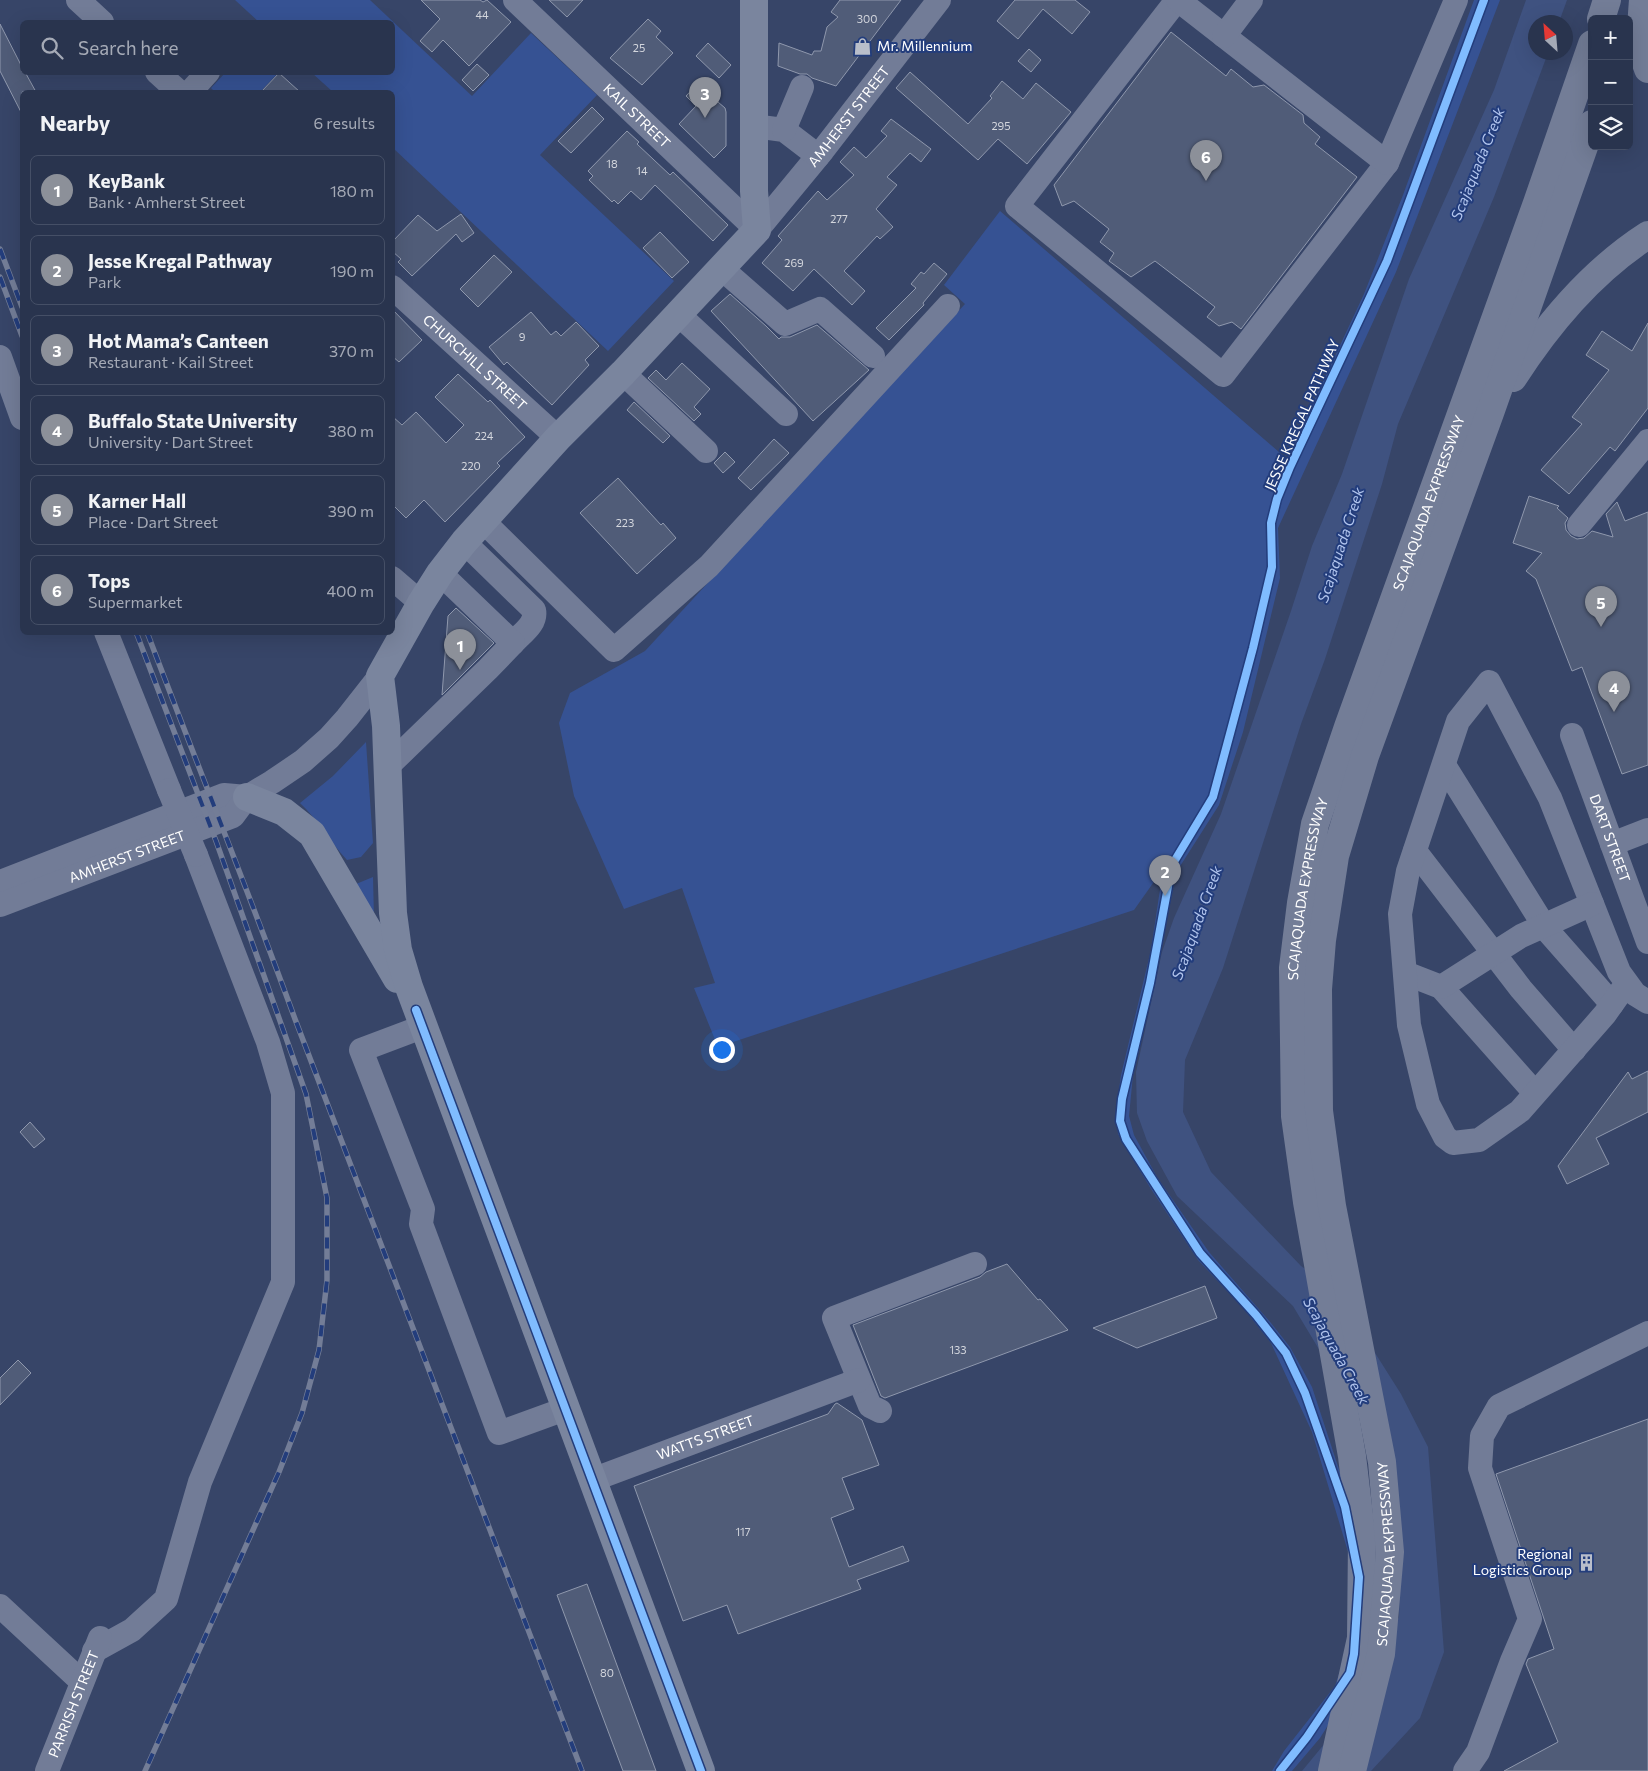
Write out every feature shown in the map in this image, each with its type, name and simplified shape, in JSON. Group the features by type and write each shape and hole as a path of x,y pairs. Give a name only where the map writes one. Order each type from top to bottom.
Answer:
{"highway":[{"path":"1601,15 1607,0"},
{"path":"1630,15 1636,0"},
{"path":"1643,0 1640,29 1644,58 1648,70"},
{"name":"SCAJAQUADA EXPRESSWAY","path":"1352,1771 1381,1654 1390,1552 1382,1462 1332,1206 1307,1114 1293,968 1301,904 1316,824 1401,576 1537,203 1588,56"},
{"name":"SCAJAQUADA EXPRESSWAY","path":"1332,1771 1361,1638 1362,1540 1352,1456 1306,1202 1307,1114 1322,940 1335,856 1365,756 1490,413 1588,135"},
{"path":"1490,413 1526,358 1573,298 1594,276 1648,234"}],"main road":[{"path":"701,1771 419,1019 398,950 393,913 386,726 380,676 440,573 482,520 757,230 754,191 754,0"},
{"path":"247,797 284,812 312,834 419,1019"}],"street":[{"path":"78,0 100,20"},
{"name":"KAIL STREET","path":"515,0 757,230"},
{"name":"AMHERST STREET","path":"757,230 818,156 939,0"},
{"path":"1387,163 1177,0 1017,206 1223,375 1387,163 1456,0"},
{"path":"1224,36 1251,0"},
{"path":"160,75 177,90"},
{"path":"192,90 205,75"},
{"path":"784,130 802,87"},
{"path":"754,126 784,130 818,156"},
{"path":"721,268 784,324 820,309 873,356"},
{"name":"CHURCHILL STREET","path":"395,291 558,438"},
{"path":"482,520 614,650 708,566 948,306"},
{"path":"678,314 786,414"},
{"path":"0,357 20,412"},
{"path":"623,373 706,451"},
{"path":"1579,525 1648,441"},
{"path":"388,766 488,670 533,622 534,610 464,542"},
{"path":"440,573 513,642"},
{"path":"395,581 421,603"},
{"name":"PARRISH STREET","path":"47,1771 98,1643 132,1630 166,1599 200,1482 283,1282 284,1093 268,1042 196,854 107,635"},
{"name":"AMHERST STREET","path":"0,905 233,816 247,797 303,761 330,738 380,676"},
{"path":"1626,982 1612,1004 1520,1111 1479,1140 1453,1143 1445,1137 1428,1104 1409,1024 1400,914 1408,872 1458,721 1489,682 1550,798 1619,972 1635,994 1648,1002"},
{"name":"DART STREET","path":"1572,735 1648,942"},
{"path":"1444,765 1543,926 1612,1004"},
{"name":"AMHERST STREET","path":"0,882 224,795 247,797"},
{"path":"1612,844 1648,830"},
{"path":"1415,851 1521,990 1574,1050"},
{"path":"1441,987 1521,936 1592,904"},
{"path":"1405,973 1441,987 1535,1093"},
{"path":"419,1019 361,1050 424,1209 420,1224 499,1433 565,1408"},
{"path":"880,1411 870,1406 834,1318 975,1264"},
{"path":"1465,1771 1478,1752 1530,1619 1480,1468 1482,1436 1499,1406 1648,1333"},
{"name":"WATTS STREET","path":"592,1480 859,1380"},
{"path":"0,1606 82,1682"}],"shaded area":[{"path":"235,0 370,0 391,20 257,20"},
{"path":"1474,0 1500,0 1396,272 1278,528 1280,578 1243,732 1219,805 1177,871 1133,1075 1129,1116 1134,1135 1157,1177 1209,1252 1290,1347 1312,1387 1350,1503 1362,1671 1320,1738 1292,1771 1272,1771 1284,1751 1335,1686 1351,1638 1352,1565 1312,1432 1271,1343 1244,1309 1198,1260 1151,1189 1118,1134 1116,1112 1121,1075 1151,950 1163,869 1134,910 718,1047 694,988 715,983 682,888 624,909 574,796 559,723 570,693 645,651 965,304 944,285 1000,211 1287,459 1364,294 1403,195"},
{"path":"395,24 472,96 531,33 597,95 540,155 674,281 608,351 395,150 395,90 331,90 314,75 395,75"},
{"path":"223,75 276,75 262,90 213,90 211,88"},
{"path":"366,742 373,843 361,857 347,860 300,803 333,776"},
{"path":"373,877 374,919 356,884"}],"water":[{"name":"Scajaquada Creek","path":"1526,0 1567,0 1562,15 1528,15 1528,60 1545,60 1494,197 1398,424 1382,484 1325,659 1301,724 1223,968 1185,1060 1183,1112 1211,1172 1301,1266 1334,1288 1401,1394 1428,1447 1444,1652 1420,1718 1371,1771 1302,1771 1354,1708 1399,1617 1401,1520 1356,1411 1293,1306 1177,1196 1147,1141 1137,1113 1136,1072 1162,952 1174,918 1221,814 1312,546 1342,474 1409,279 1494,90"}],"building":[{"path":"421,0 480,0 483,2 487,0 511,22 469,66 443,40 432,52 420,41 440,19"},
{"path":"549,0 583,0 567,17"},
{"path":"840,0 901,0 836,86 812,78 807,74 800,74 778,66 779,43 812,55 814,51 821,51 827,27 838,17 831,12"},
{"path":"1015,0 1075,0 1090,12 1072,34 1043,9 1018,39 997,21"},
{"path":"648,19 661,31 656,37 673,53 642,85 610,58"},
{"path":"0,24 20,63 20,75 27,75 35,90 20,90 20,110 0,71"},
{"path":"1171,32 1226,76 1231,69 1253,87 1264,85 1303,115 1304,123 1320,137 1315,144 1357,177 1241,329 1232,322 1219,326 1207,317 1215,307 1155,261 1131,277 1109,261 1114,253 1100,242 1109,229 1074,201 1062,206 1054,185"},
{"path":"708,43 731,65 719,78 696,56"},
{"path":"1029,49 1041,60 1031,72 1018,61"},
{"path":"477,64 489,75 473,91 462,80"},
{"path":"910,72 968,124 992,98 990,96 1002,81 1023,99 1036,83 1071,112 1027,164 998,139 978,160 896,88"},
{"path":"277,75 281,75 298,90 263,90"},
{"path":"703,78 716,91 711,96 725,108 726,112 726,146 714,158 679,124 696,106 686,96"},
{"path":"592,107 604,119 571,153 558,141"},
{"path":"891,119 931,149 921,162 910,153 887,177 897,185 876,209 893,227 880,239 877,236 844,271 865,291 852,305 814,269 793,291 762,263 782,240 778,236 818,191 827,200 854,175 840,162 854,147 866,158 887,136 881,131"},
{"path":"627,131 639,142 637,144 670,175 673,172 728,225 713,241 655,185 641,200 631,191 618,204 614,200 612,202 589,180 593,176 588,171"},
{"path":"461,214 474,233 462,242 456,234 412,276 398,262 401,259 395,254 395,239 418,215 437,231"},
{"path":"660,232 689,262 672,278 643,248"},
{"path":"494,255 512,272 478,307 460,289"},
{"path":"934,263 947,274 923,303 924,305 889,340 876,328 916,288 911,284 921,272 924,274"},
{"path":"730,294 779,339 781,337 790,337 817,325 869,370 813,421 711,311"},
{"path":"395,312 422,340 399,362 395,359"},
{"path":"531,312 551,335 556,331 561,336 576,322 599,346 585,360 589,365 552,405 507,362 504,365 489,347"},
{"path":"1648,323 1648,408 1615,451 1610,447 1569,494 1541,470 1582,424 1572,417 1609,370 1586,355 1602,331 1632,351"},
{"path":"682,363 710,389 694,407 701,414 694,421 648,378 656,370 666,380"},
{"path":"458,374 488,402 490,400 525,437 497,463 500,466 445,522 424,500 406,518 395,507 395,419 402,425 416,412 446,443 464,425 435,397"},
{"path":"634,402 670,436 663,443 627,410"},
{"path":"774,439 789,453 751,490 738,478"},
{"path":"725,452 735,462 723,473 714,463"},
{"path":"618,478 661,525 663,523 676,538 637,574 580,513"},
{"path":"1529,496 1559,506 1557,508 1568,518 1565,523 1566,530 1577,539 1584,538 1592,531 1613,537 1606,514 1617,502 1625,521 1648,512 1648,765 1622,774 1582,667 1572,671 1536,579 1526,571 1542,553 1513,543"},
{"path":"456,608 494,643 442,695 448,616"},
{"path":"1648,1071 1648,1112 1596,1138 1609,1164 1567,1184 1558,1166 1628,1072 1632,1079"},
{"path":"30,1122 45,1139 34,1148 20,1132"},
{"path":"1007,1264 1038,1300 1040,1299 1068,1330 885,1398 881,1396 853,1325 980,1277 986,1272"},
{"path":"1205,1286 1217,1318 1137,1348 1093,1328"},
{"path":"18,1360 31,1373 0,1405 0,1378"},
{"path":"837,1403 862,1420 879,1465 842,1478 854,1509 831,1518 849,1567 903,1546 909,1561 857,1580 861,1589 738,1634 727,1605 683,1621 634,1486 828,1414"},
{"name":"Regional Logistics Group","path":"1648,1419 1648,1771 1504,1771 1558,1742 1526,1664 1528,1659 1554,1649 1496,1474"},
{"path":"587,1584 656,1771 623,1771 557,1595"}],"railway":[{"path":"0,249 20,302"},
{"path":"0,277 20,331"},
{"path":"137,635 216,841 306,1094 327,1198 327,1280 319,1350 302,1413 279,1472 145,1771"},
{"path":"148,635 582,1771"}],"cycle path":[{"name":"JESSE KREGAL PATHWAY","path":"1280,1771 1307,1737 1350,1673 1354,1654 1359,1577 1345,1507 1305,1393 1286,1353 1256,1315 1200,1253 1126,1139 1120,1121 1122,1099 1150,983 1172,865 1213,797 1253,648 1272,567 1271,523 1277,499 1290,467 1387,261 1484,0"},
{"path":"416,1010 701,1771"}],"place":[{"name":"Mr. Millennium","path":"863,46"},
{"name":"Hot Mama’s Canteen","path":"705,118"},
{"name":"Tops","path":"1206,181"},
{"name":"Karner Hall","path":"1601,627"},
{"name":"KeyBank","path":"460,670"},
{"name":"Buffalo State University","path":"1614,712"},
{"name":"Jesse Kregal Pathway","path":"1165,896"},
{"name":"Regional Logistics Group","path":"1586,1562"}]}
